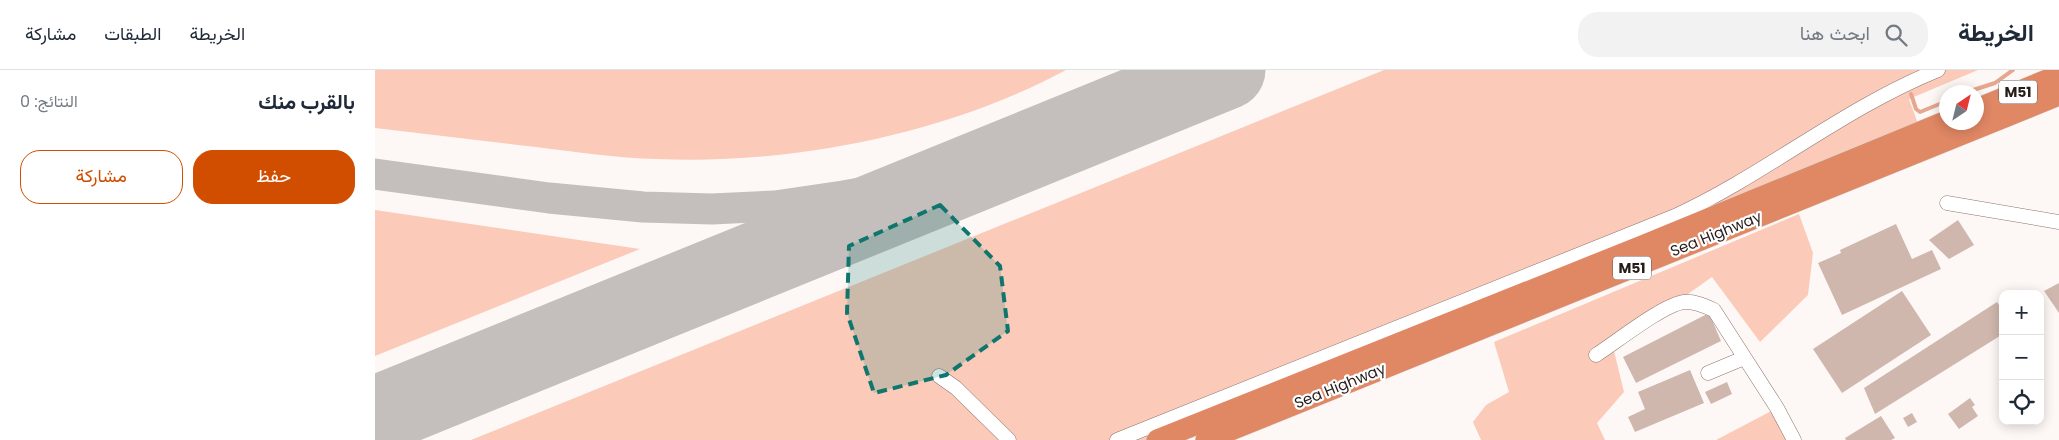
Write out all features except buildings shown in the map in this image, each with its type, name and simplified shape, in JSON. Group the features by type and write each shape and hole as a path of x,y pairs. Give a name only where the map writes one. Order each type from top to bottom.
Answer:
{"highway":[{"name":"M51","path":"1984,106 2059,75"},
{"name":"Sea Highway","path":"1206,440 2059,95"},
{"name":"Sea Highway","path":"1157,440 1624,254 1939,124"}],"lane":[{"path":"1117,440 1675,216 1710,199 1876,99 1938,70"},
{"path":"1947,203 2059,222"},
{"path":"1596,355 1668,306 1684,302 1700,304 1714,310 1777,408 1794,440"},
{"path":"1708,373 1744,358"},
{"path":"939,376 959,392 1009,440"}],"highlighted area":[{"path":"940,205 1000,266 1008,331 946,375 874,393 847,313 849,246"}],"shaded area":[{"path":"375,70 1066,70 1020,92 971,112 920,128 867,141 814,150 761,157 708,160 611,156 375,128"},
{"path":"1384,70 1978,70 1909,99 1921,132 1158,440 471,440"},
{"path":"375,210 640,249 375,356"},
{"path":"1799,214 1813,253 1808,295 1760,342 1712,277 1613,347 1624,392 1597,423 1605,440 1481,440 1473,422 1486,405 1509,392 1494,342"},
{"path":"1777,408 1794,440 1716,440"}],"waterway":[{"path":"1984,87 1995,83 2013,70"},
{"path":"1911,94 1916,109 1920,112 1939,104"}],"taxiway":[{"path":"1175,91 1189,70"},
{"path":"375,174 549,198 643,207 712,209 775,206 912,184 1023,145 1068,135"}],"runway":[{"path":"375,416 1226,70"}]}
